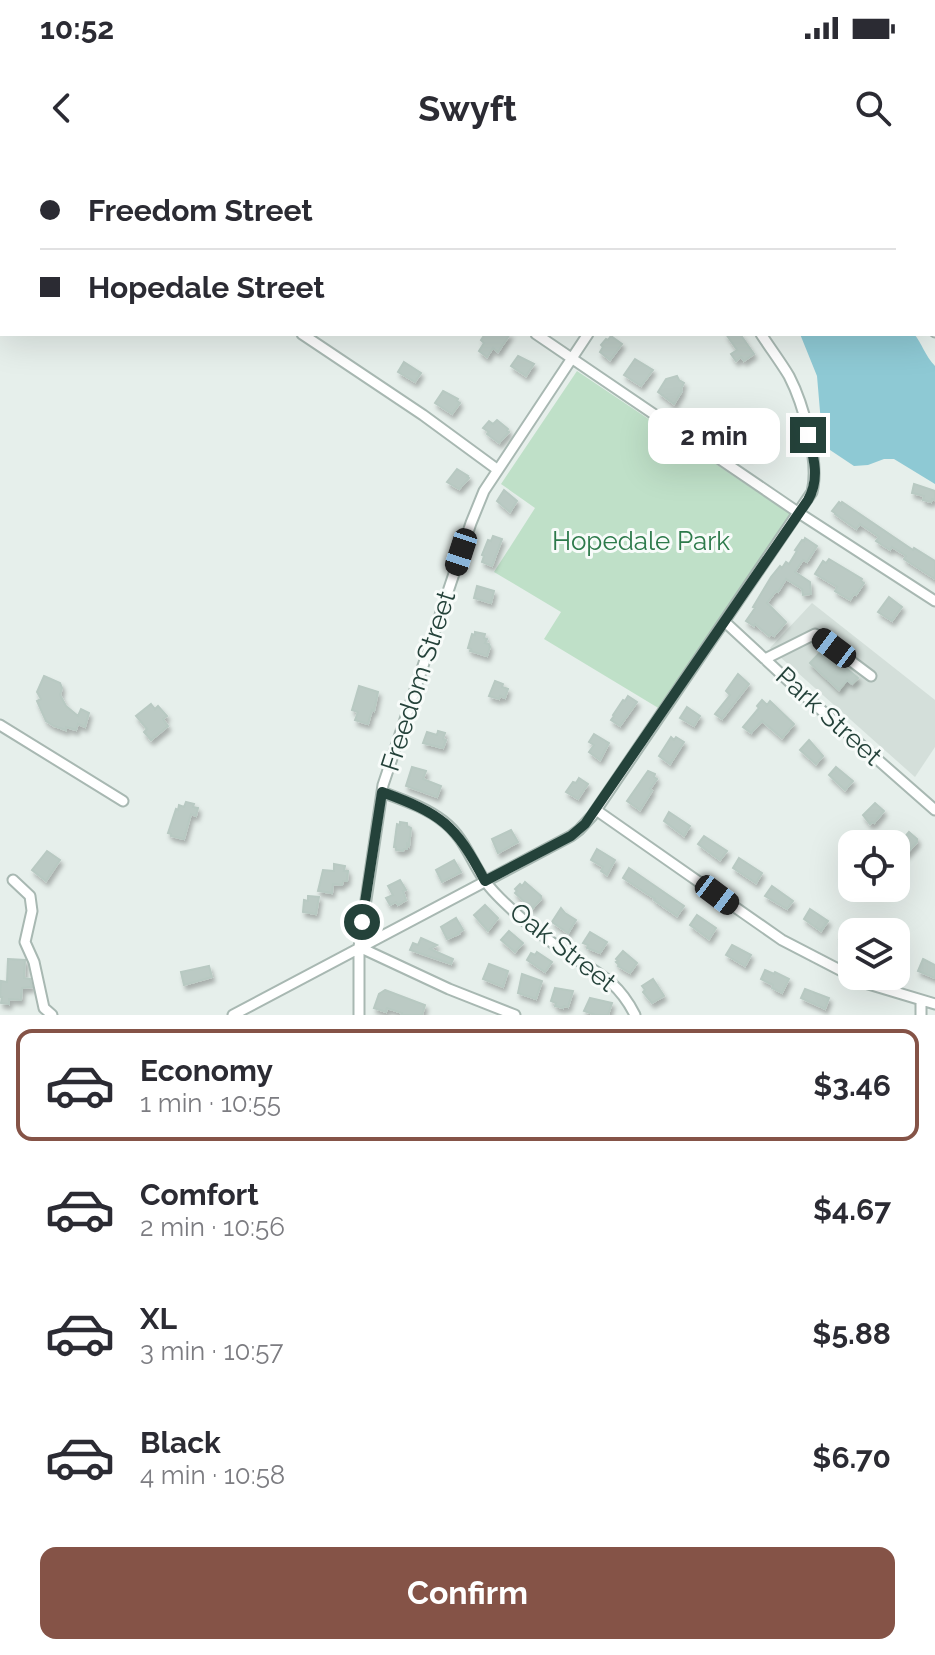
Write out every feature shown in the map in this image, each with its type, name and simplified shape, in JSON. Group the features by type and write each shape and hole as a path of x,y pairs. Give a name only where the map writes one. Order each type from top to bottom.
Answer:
{"street":[{"path":"305,336 423,415 498,470"},
{"path":"539,336 799,513 935,601"},
{"name":"Freedom Street","path":"359,1015 359,947 382,792 471,523 482,495 587,336"},
{"path":"233,1015 571,836 596,810 812,492 815,482 813,455 795,391 762,336"},
{"name":"Park Street","path":"725,622 935,810"},
{"path":"765,659 815,634 871,676"},
{"path":"0,725 123,801"},
{"name":"Oak Street","path":"382,792 422,807 445,822 466,845 485,881 519,916 570,955 603,975 619,990 635,1015"},
{"path":"596,810 782,940 865,983 935,1004"},
{"path":"13,880 30,896 32,911 25,942 34,962 44,1008 52,1015"},
{"path":"359,947 449,989 515,1015"},
{"path":"921,1000 921,1015"}],"shaded area":[{"path":"812,603 935,700 935,747 915,777 770,648"}],"green space":[{"name":"Hopedale Park","path":"577,371 790,514 660,709 544,639 561,612 494,572 535,508 501,484"}],"water":[{"path":"801,336 915,336 935,366 935,484 894,459 854,466 830,450 821,423 817,376"}],"building":[{"path":"484,336 509,336 498,352 493,348 487,357 479,351 484,343 481,340"},
{"path":"611,336 622,344 610,360 600,352 601,345"},
{"path":"727,336 741,336 754,354 744,361 741,357 736,361 731,354 737,350"},
{"path":"518,356 534,364 526,376 511,366"},
{"path":"635,359 653,370 641,386 624,375"},
{"path":"404,362 421,373 415,382 398,372"},
{"path":"677,376 684,383 674,404 658,392 666,379"},
{"path":"443,391 460,403 452,414 435,403"},
{"path":"725,416 737,423 725,440 713,432"},
{"path":"497,420 509,432 499,443 483,428 489,421 493,424"},
{"path":"751,429 763,439 748,456 738,449"},
{"path":"457,469 469,478 459,489 447,482"},
{"path":"914,484 935,491 935,500 923,500 924,496 912,493"},
{"path":"504,490 517,501 510,512 497,501"},
{"path":"839,502 935,561 935,579 904,559 906,556 876,541 879,537 860,524 856,529 835,514 832,511"},
{"path":"493,536 502,539 492,566 482,562 482,555"},
{"path":"805,538 817,546 807,562 803,560 795,572 810,582 811,594 803,595 802,589 786,579 767,603 786,622 774,636 769,636 755,624 746,621 771,577 780,566 782,568 786,562 789,564"},
{"path":"829,559 862,579 864,583 850,600 835,591 837,587 815,574 823,561 826,563"},
{"path":"477,586 494,591 491,603 474,598"},
{"path":"889,597 902,607 892,621 878,612"},
{"path":"475,632 485,634 485,643 490,647 487,656 468,648"},
{"path":"823,649 858,678 852,684 847,680 839,690 810,663"},
{"path":"738,674 749,684 722,719 715,714 730,695 726,691"},
{"path":"44,676 60,683 60,695 66,706 78,716 81,709 89,713 85,727 78,724 76,730 66,727 66,730 46,721 37,701 41,699 37,692"},
{"path":"495,681 508,689 505,698 489,696"},
{"path":"359,686 378,692 368,724 355,720 358,712 352,710"},
{"path":"628,696 637,702 620,726 611,720"},
{"path":"762,700 767,705 770,701 794,724 782,738 762,721 751,733 743,727"},
{"path":"151,704 155,709 158,706 167,716 163,719 168,726 151,740 144,732 147,729 136,716"},
{"path":"687,707 700,716 694,726 680,718"},
{"path":"438,731 445,733 443,748 423,743 427,732 437,735"},
{"path":"594,734 609,743 600,760 589,752 594,745 589,742"},
{"path":"671,737 684,742 670,764 659,756"},
{"path":"809,740 823,756 816,764 800,750"},
{"path":"412,767 426,771 423,779 441,786 437,797 406,786"},
{"path":"836,767 853,781 845,790 829,775"},
{"path":"648,771 655,774 657,779 640,810 627,801"},
{"path":"579,778 588,784 578,799 566,792"},
{"path":"186,802 198,808 196,816 191,814 184,839 171,836 168,833 176,809 179,805 184,807"},
{"path":"875,803 884,811 870,824 863,815"},
{"path":"669,812 690,826 684,836 664,821"},
{"path":"400,822 407,823 411,828 409,846 407,844 407,849 403,851 394,847 397,824 400,825"},
{"path":"511,830 518,842 498,853 492,839"},
{"path":"910,833 917,839 910,850"},
{"path":"704,836 727,851 720,860 698,844"},
{"path":"597,849 615,860 607,875 601,871 603,867 591,860"},
{"path":"47,851 60,860 46,881 32,870"},
{"path":"739,858 762,873 756,883 733,868"},
{"path":"454,860 461,872 442,882 436,870"},
{"path":"334,864 345,866 347,881 343,881 342,885 333,884 332,893 318,891 323,870 334,871"},
{"path":"629,868 684,906 677,916 623,878"},
{"path":"400,880 406,890 403,891 406,900 390,905 386,898 393,895 388,886"},
{"path":"525,882 541,896 532,909 515,893 515,889"},
{"path":"772,886 793,901 787,909 765,896"},
{"path":"308,896 319,897 316,914 303,912 304,900 308,901"},
{"path":"485,905 498,918 488,931 474,915"},
{"path":"561,908 576,920 568,933 552,922"},
{"path":"810,909 828,921 821,931 804,919"},
{"path":"697,915 716,928 709,939 690,925"},
{"path":"456,918 463,930 447,939 441,927"},
{"path":"509,931 523,943 515,952 501,940"},
{"path":"590,932 607,942 600,953 583,943"},
{"path":"421,938 437,945 430,949 453,959 451,964 410,950 413,943 418,945"},
{"path":"732,945 751,955 745,966 726,955"},
{"path":"623,951 637,963 630,973 616,962"},
{"path":"537,952 552,962 545,972 527,960 531,953 535,955"},
{"path":"8,959 25,960 24,978 30,979 32,987 22,988 21,1000 9,999 9,1004 1,1003 0,997 1,981 7,982"},
{"path":"923,959 935,965 935,978 918,971"},
{"path":"489,964 508,971 503,987 483,979"},
{"path":"209,966 212,977 184,985 181,972"},
{"path":"765,970 789,979 782,993 761,979"},
{"path":"522,974 542,981 536,999 518,993"},
{"path":"653,979 664,996 652,1003 642,986"},
{"path":"555,988 573,991 568,1007 555,1006 556,1003 551,1001"},
{"path":"805,989 829,998 825,1009 801,998"},
{"path":"385,990 425,1005 422,1015 401,1015 387,1008 386,1012 374,1008 379,994"},
{"path":"590,998 612,1003 608,1015 592,1015 584,1011"}],"route":[{"path":"362,922 382,792 422,807 445,822 466,845 485,881 571,836 585,824 808,500 816,474 808,435"}]}
